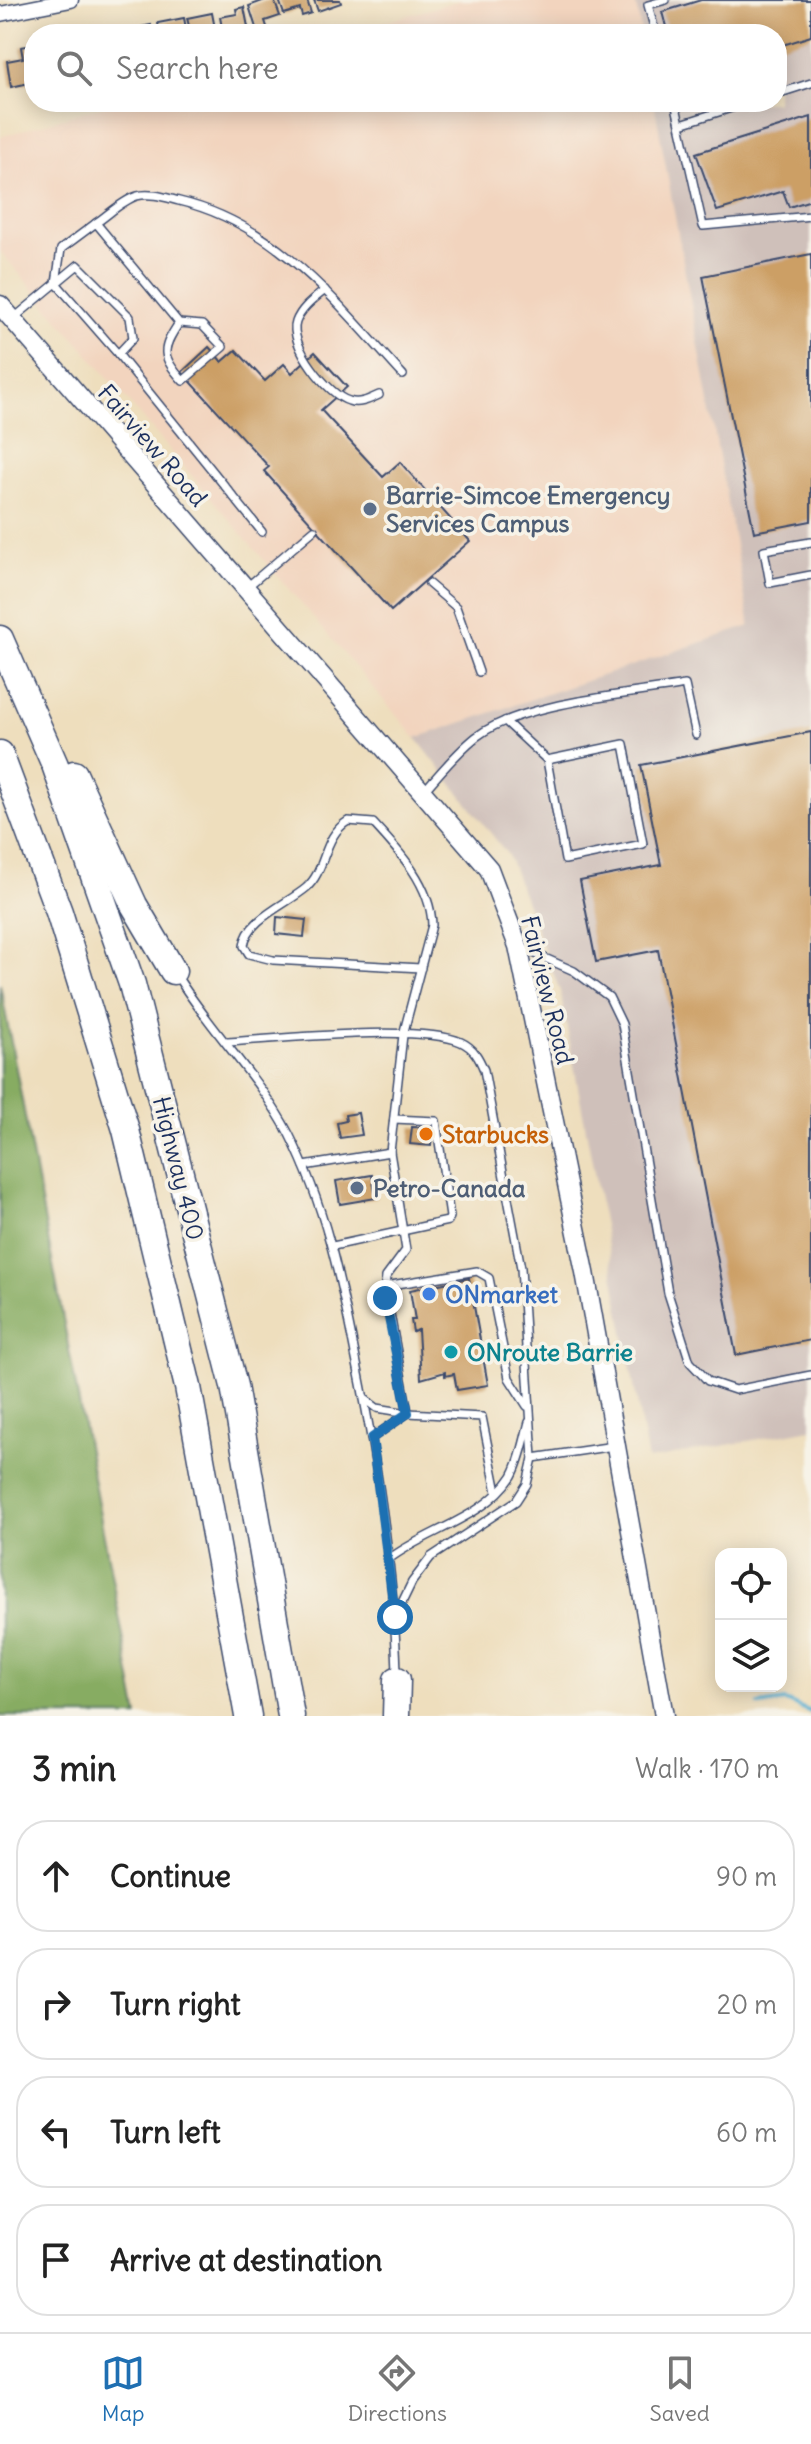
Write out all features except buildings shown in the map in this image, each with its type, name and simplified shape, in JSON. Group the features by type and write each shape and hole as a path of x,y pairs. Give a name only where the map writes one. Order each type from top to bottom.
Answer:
{"highway":[{"name":"Highway 400","path":"0,639 55,765 132,984 234,1386 291,1716"},
{"path":"17,674 57,737 134,905 173,971"},
{"name":"Highway 400","path":"0,754 59,912 126,1130 188,1387 248,1716"},
{"path":"396,1716 397,1680"}],"street":[{"path":"0,14 71,0"},
{"name":"Fairview Road","path":"6,312 489,869 518,946 585,1272 664,1716"}],"lane":[{"path":"653,24 648,5 666,0"},
{"path":"787,91 811,83"},
{"path":"678,112 689,174 703,226 811,216"},
{"path":"681,124 719,112"},
{"path":"262,532 118,354 56,283 61,249 136,196 157,196 194,205 254,230 325,290 403,375"},
{"path":"96,223 179,323 202,325 223,347 183,381 167,363 165,344 179,323"},
{"path":"6,312 56,283 78,265 130,317 133,338 118,354"},
{"path":"325,290 303,308 294,325 296,343 303,358 346,401 359,403 379,395"},
{"path":"245,588 314,530"},
{"path":"811,542 764,550 770,583 811,575"},
{"path":"429,584 456,607 479,672"},
{"path":"422,792 478,736 505,721 562,705 685,685 696,735"},
{"path":"505,721 547,760 565,860 643,844 624,744 547,760"},
{"path":"408,1413 385,1286 386,1277 406,1250 390,1152 403,1035 431,931 432,912 408,862 373,823 348,821 338,827 308,886 255,926 244,939 249,954 273,960 421,968"},
{"path":"518,946 574,971 600,990 609,997 622,1024 668,1293 690,1362 708,1381 735,1390 811,1375"},
{"path":"173,971 194,1004 227,1042 288,1132 318,1196 333,1246 372,1438 395,1617 397,1680"},
{"path":"227,1042 403,1035 446,1037 473,1049 484,1070 521,1268 533,1458 527,1484 516,1501 431,1557 412,1582 395,1617"},
{"path":"333,1246 448,1221 451,1212 436,1121 394,1119"},
{"path":"304,1166 390,1152"},
{"path":"385,1286 477,1271 484,1273 489,1278 509,1378 529,1408"},
{"path":"365,1399 377,1408 408,1413 482,1417 497,1492"},
{"path":"372,1438 408,1413"},
{"path":"389,1559 484,1505 515,1468 530,1419"},
{"path":"533,1458 616,1446"}],"shaded area":[{"path":"460,0 635,0 640,24 379,24"},
{"path":"635,0 811,0 811,1429 648,1460 560,991 508,855 416,738 750,626 656,112 787,112 787,24 640,24"},
{"path":"83,112 656,112 750,626 416,738 0,251 0,137"}],"green space":[{"path":"0,984 17,1074 138,1716 0,1716"}],"waterway":[{"path":"759,1705 785,1701 811,1712"}],"place":[{"name":"Barrie-Simcoe Emergency Services Campus","path":"370,509"},
{"name":"Starbucks","path":"426,1134"},
{"name":"Petro-Canada","path":"357,1188"},
{"name":"ONmarket","path":"429,1294"},
{"name":"ONroute Barrie","path":"451,1352"}],"route":[{"path":"385,1298 408,1413 372,1438 395,1617"}]}
